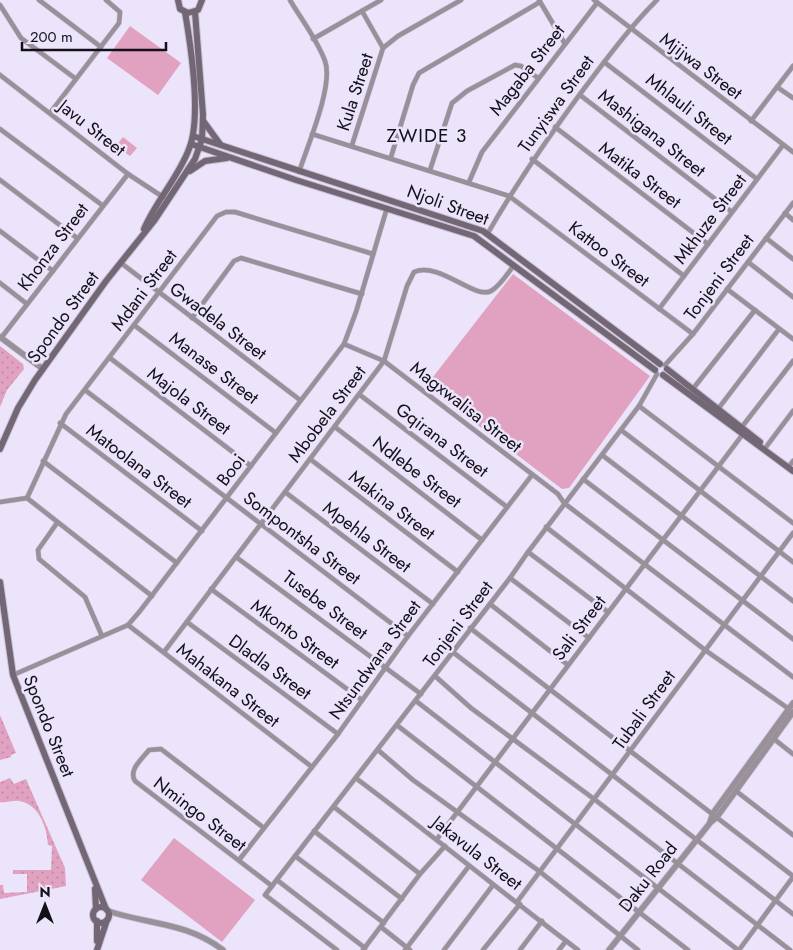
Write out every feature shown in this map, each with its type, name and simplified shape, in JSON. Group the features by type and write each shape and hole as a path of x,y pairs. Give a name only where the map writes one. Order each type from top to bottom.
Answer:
{"main road":[{"path":"178,0 179,6 185,12 195,12 203,1"},
{"name":"Spondo Street","path":"143,233 161,196 179,170 193,136 193,90 185,12"},
{"name":"Spondo Street","path":"0,449 18,408 43,369 189,172 200,147 203,121 195,12"},
{"path":"203,121 222,146"},
{"name":"Njoli Street","path":"193,136 488,233 664,366 718,409 742,431 792,466"},
{"name":"Njoli Street","path":"191,144 474,236 658,373 792,466"},
{"path":"189,172 205,161 230,158"},
{"path":"658,373 664,366"},
{"path":"658,373 664,366"},
{"name":"Spondo Street","path":"0,582 13,676 107,914"},
{"name":"Spondo Street","path":"93,875 96,909 93,916 97,921"},
{"path":"96,909 107,914"},
{"path":"96,950 97,921 107,914"},
{"path":"96,950 107,914"}],"street":[{"path":"39,0 101,47"},
{"path":"50,114 120,20 120,14 106,0"},
{"path":"298,0 291,2 325,60 327,75 324,93 299,172"},
{"path":"313,39 381,0"},
{"name":"Kula Street","path":"352,145 383,48 398,36 461,0"},
{"name":"Tunyiswa Street","path":"488,233 532,159 555,127 629,29 657,0"},
{"path":"391,157 413,85 419,73 435,62 539,1 565,44"},
{"name":"Mjijwa Street","path":"595,1 629,29 793,152"},
{"name":"Magaba Street","path":"469,182 478,158 565,44 595,1"},
{"path":"0,5 22,38 76,79"},
{"path":"362,11 383,48"},
{"name":"Mhlauli Street","path":"604,62 757,179"},
{"path":"430,170 449,108 460,95 515,65 524,68 538,78"},
{"path":"751,121 793,66"},
{"name":"Javu Street","path":"0,75 128,174 168,201"},
{"path":"777,87 793,98"},
{"name":"Mashigana Street","path":"580,95 732,212"},
{"name":"Matika Street","path":"555,127 708,244"},
{"path":"0,129 102,205"},
{"name":"Kattoo Street","path":"312,134 391,157 509,196 693,334"},
{"name":"Mkhuze Street","path":"659,309 783,145"},
{"path":"532,159 684,276"},
{"name":"Khonza Street","path":"1,338 102,205 128,174"},
{"path":"0,180 77,238"},
{"name":"Tonjeni Street","path":"664,366 693,334 793,203"},
{"name":"Booi","path":"13,676 128,625 152,596 344,344 362,294 387,208"},
{"name":"Mdani Street","path":"27,498 60,423 214,221 226,212 235,212 373,254"},
{"path":"785,213 793,220"},
{"path":"0,231 53,271"},
{"path":"766,238 793,259"},
{"path":"192,318 234,261 240,258 362,294"},
{"path":"748,262 793,297"},
{"name":"Gwadela Street","path":"121,263 300,400"},
{"name":"Mbobela Street","path":"164,652 384,361 410,279 414,272 421,270 430,271 460,281 476,291 486,293 493,289 514,265"},
{"path":"0,283 27,304"},
{"path":"727,289 793,339"},
{"path":"692,390 755,310"},
{"name":"Manase Street","path":"134,325 276,433"},
{"path":"718,409 779,329"},
{"path":"1,338 43,369"},
{"name":"Magxwalisa Street","path":"344,344 384,361 558,494 564,503 793,677"},
{"name":"Majola Street","path":"110,358 251,466"},
{"name":"Sali Street","path":"437,839 644,563 719,467 742,431 793,361"},
{"name":"Tonjeni Street","path":"337,950 265,896 454,653 470,628 510,578 564,503 639,406 658,373"},
{"name":"Sompontsha Street","path":"85,390 408,636"},
{"name":"Gqirana Street","path":"360,395 507,507"},
{"path":"639,406 793,523"},
{"path":"766,447 793,411"},
{"name":"Matoolana Street","path":"60,423 202,531"},
{"name":"Ndlebe Street","path":"335,427 482,540"},
{"path":"621,430 793,562"},
{"path":"602,455 793,601"},
{"name":"Makina Street","path":"310,459 458,572"},
{"path":"43,461 177,563"},
{"name":"Ntsundwana Street","path":"239,860 338,734 408,636 532,475"},
{"path":"583,479 793,639"},
{"name":"Mpehla Street","path":"285,492 433,604"},
{"path":"0,502 27,498 152,596"},
{"path":"57,523 40,546 39,558 85,597 102,636"},
{"path":"546,527 705,650 792,710"},
{"name":"Tubali Street","path":"484,950 575,823 613,776 793,533"},
{"path":"528,552 608,612"},
{"name":"Tusebe Street","path":"236,557 421,694"},
{"path":"510,578 589,638"},
{"name":"Mkonto Street","path":"212,589 362,700"},
{"path":"490,604 568,665"},
{"name":"Dladla Street","path":"187,622 338,734"},
{"name":"Mahakana Street","path":"128,625 312,767"},
{"path":"416,701 738,950 775,902 793,877 632,750 470,628"},
{"path":"454,653 793,914"},
{"path":"435,676 471,708 594,799 790,950"},
{"name":"Daku Road","path":"715,815 736,791 774,739 792,710"},
{"name":"Daku Road","path":"609,950 710,823 792,710"},
{"path":"398,726 688,950"},
{"path":"774,739 793,754"},
{"name":"Nmingo Street","path":"264,828 161,749 149,750 134,769 132,775 135,781 272,886"},
{"path":"378,750 413,780 539,872 638,950"},
{"name":"Jakavula Street","path":"357,779 437,839 493,885 578,950"},
{"path":"736,791 793,835"},
{"path":"334,807 420,874"},
{"path":"314,831 402,899"},
{"path":"277,880 364,949 420,874 445,846"},
{"path":"295,856 382,925 408,949 469,866"},
{"path":"444,950 493,885"},
{"path":"107,914 189,930 208,939 223,950"},
{"path":"520,950 542,921"},
{"path":"560,950 566,941"}],"shaded area":[{"path":"130,26 181,63 158,95 107,58"},
{"path":"123,137 137,148 130,156 116,146"},
{"path":"513,274 650,376 569,488 562,489 426,386"},
{"path":"0,346 23,364 24,369 7,390 0,407"},
{"path":"0,715 16,753 11,755 11,757 0,760"},
{"path":"10,778 14,784 26,779 65,868 66,886 0,899 0,885 3,885 4,893 27,892 27,874 13,874 13,870 51,870 52,846 48,845 44,824 37,811 26,803 19,801 0,802 0,782"},
{"path":"174,838 255,900 222,942 141,880"}],"district":[{"name":"ZWIDE 3","path":"427,135"}]}
